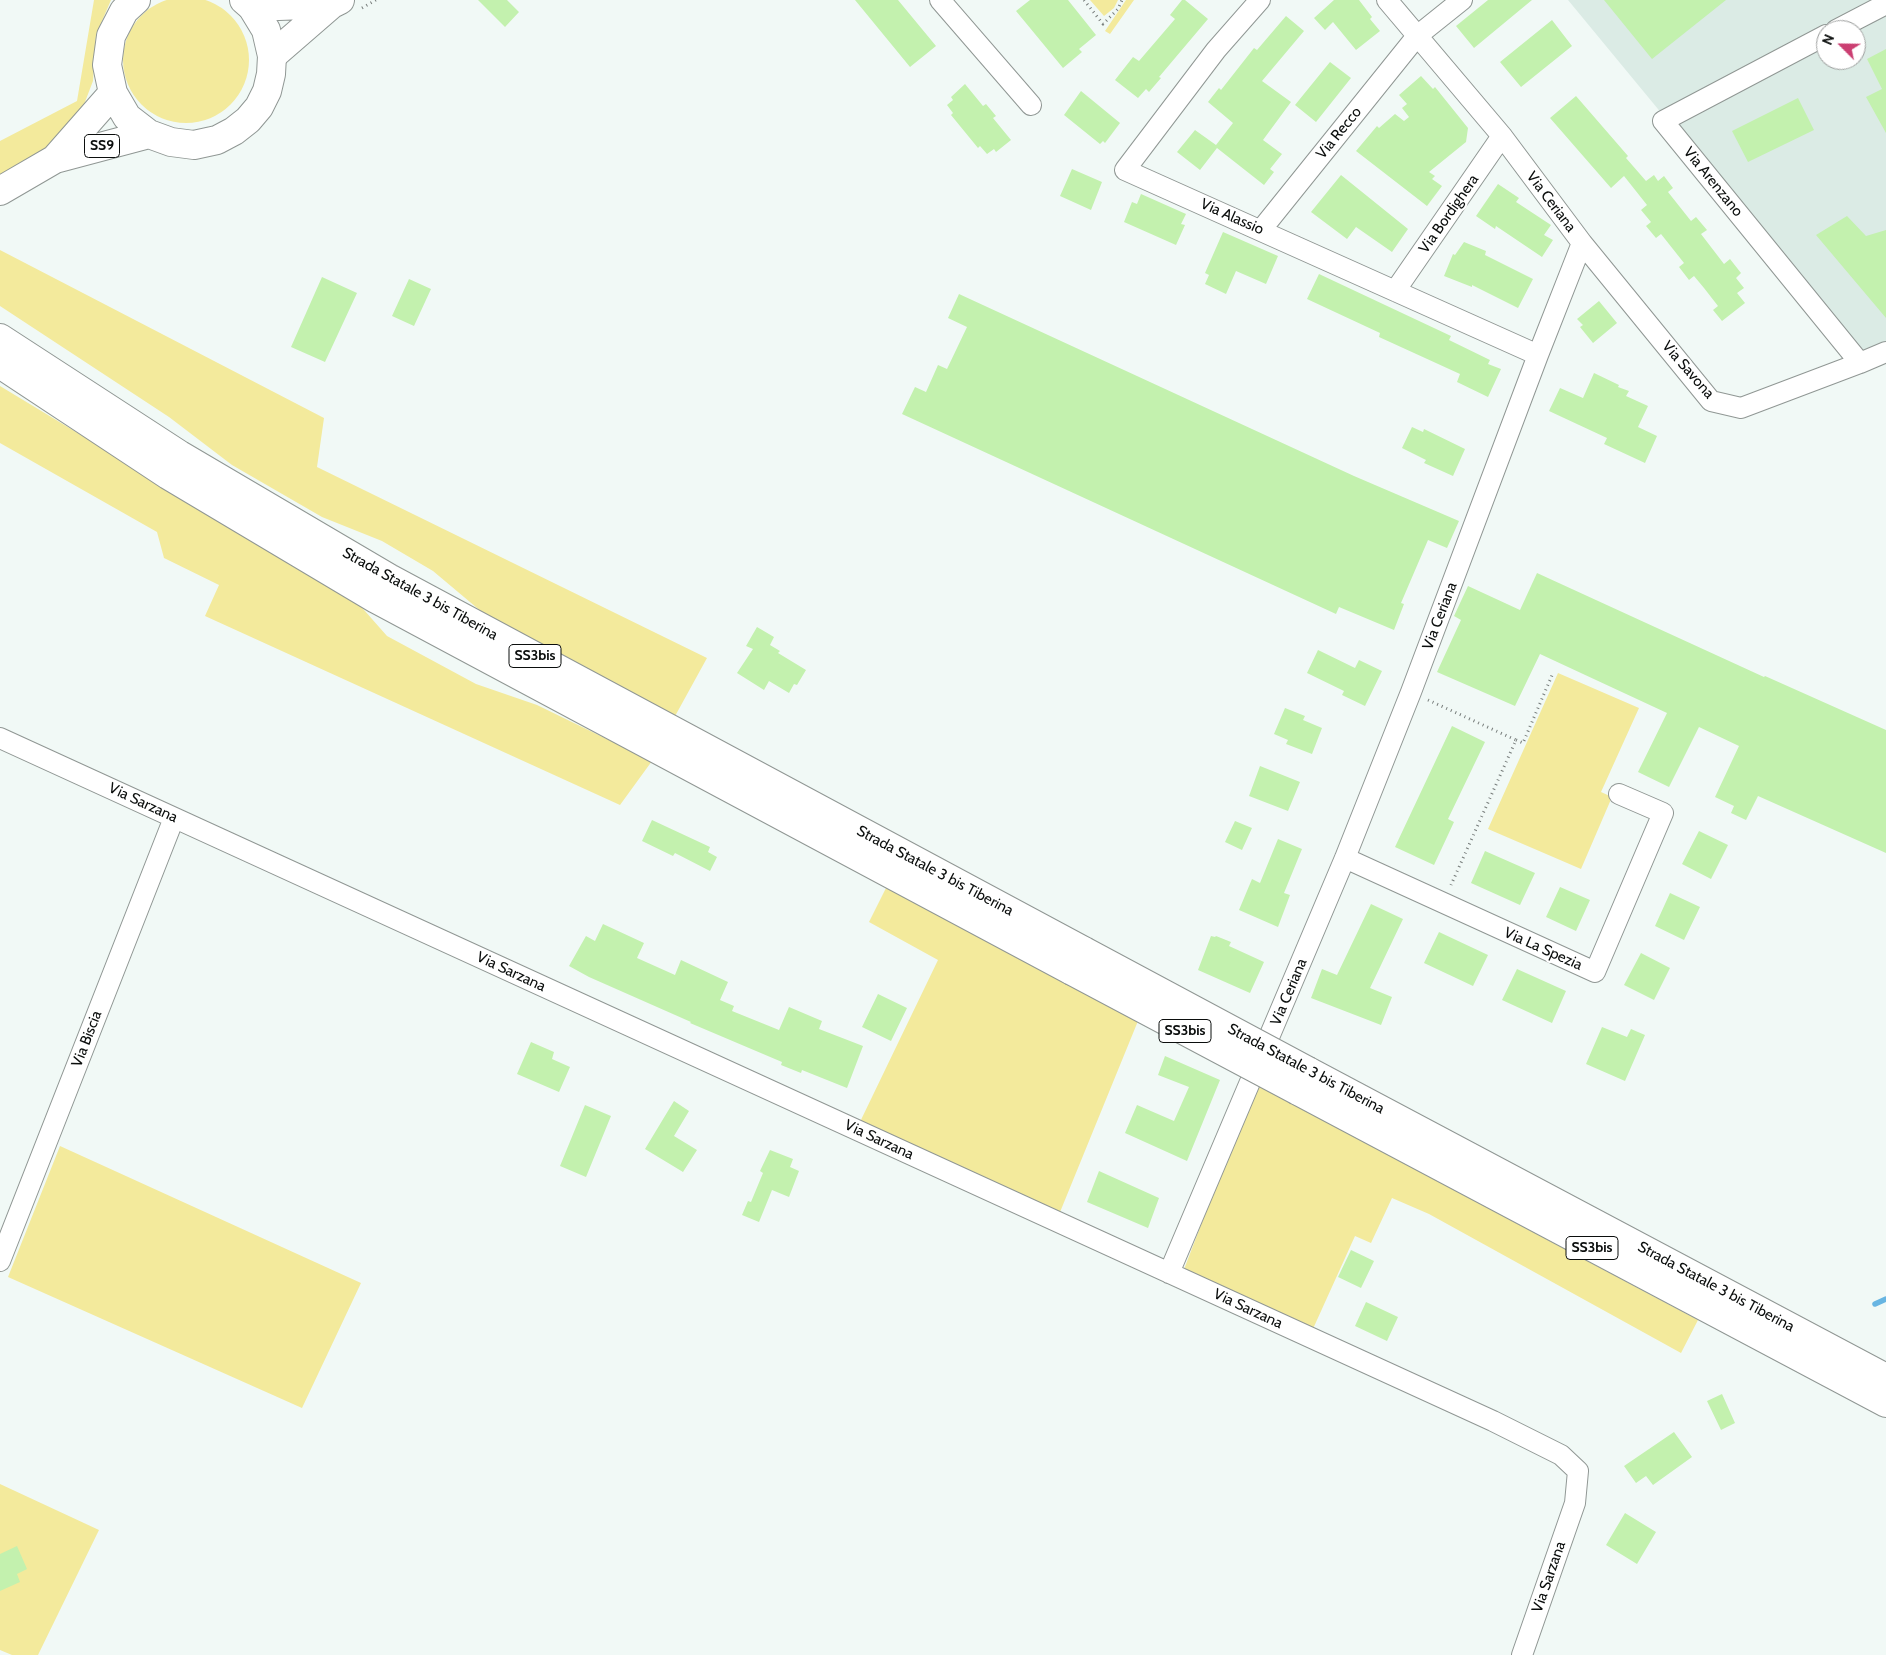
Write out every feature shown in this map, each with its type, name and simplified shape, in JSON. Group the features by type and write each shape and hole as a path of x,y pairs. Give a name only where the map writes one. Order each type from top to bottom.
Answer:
{"main road":[{"path":"136,0 124,11 111,36 107,65 113,93 127,116 149,134 170,142 194,145 217,140 234,131 248,120 259,107 267,91 271,74 272,56 266,30 248,4"},
{"path":"248,4 336,2"},
{"path":"272,56 336,2"},
{"name":"SS9","path":"55,159 113,93"},
{"name":"SS9","path":"0,191 55,159 149,134"},
{"name":"Strada Statale 3 bis Tiberina","path":"0,338 180,455 389,578 1078,961"},
{"name":"Strada Statale 3 bis Tiberina","path":"0,364 168,475 376,599 1078,961 1303,1081 1886,1403"},
{"name":"Strada Statale 3 bis Tiberina","path":"1303,1081 1886,1378"}],"street":[{"path":"940,0 1030,104"},
{"name":"Via Alassio","path":"1260,0 1216,50 1125,170 1538,355"},
{"name":"Via Ceriana","path":"1169,1273 1345,858 1412,692 1582,243 1502,136 1387,0"},
{"name":"Via Recco","path":"1261,230 1416,36 1462,0"},
{"path":"1855,20 1886,4"},
{"name":"Via Arenzano","path":"1816,40 1664,121 1860,363"},
{"name":"Via Bordighera","path":"1395,291 1502,136"},
{"name":"Via Savona","path":"1582,243 1711,401 1742,408 1860,363"},
{"path":"1860,363 1886,352"},
{"name":"Via Sarzana","path":"0,738 1493,1421 1561,1455 1578,1471 1575,1503 1522,1655"},
{"name":"Via La Spezia","path":"1345,858 1595,972 1663,813 1619,794"},
{"name":"Via Biscia","path":"0,1261 174,818"}],"path":[{"path":"1084,0 1103,24 1118,9 1122,0"},
{"path":"1412,692 1523,743 1553,673"},
{"path":"1443,903 1516,740"}],"shaded area":[{"path":"186,-3 210,2 231,15 244,36 249,60 244,84 231,105 210,118 186,123 162,118 141,105 128,84 123,60 128,36 141,15 162,2"},
{"path":"94,0 111,0 96,35 93,81 80,115 50,149 0,176 0,141 77,101"},
{"path":"1090,0 1118,0 1114,8 1104,16"},
{"path":"1126,0 1134,0 1110,34 1105,31"},
{"path":"1568,0 1886,0 1886,360 1870,366"},
{"path":"0,250 324,418 317,467 707,658 674,718 489,618 433,571 382,541 322,517 232,465 169,417 0,306"},
{"path":"0,386 357,602 387,636 476,684 537,705 652,761 620,805 205,616 219,585 164,558 157,532 0,443"},
{"path":"1558,673 1639,708 1601,792 1612,797 1581,869 1488,829"},
{"path":"886,888 1138,1021 1058,1217 859,1124 938,960 869,922"},
{"path":"1257,1085 1698,1320 1681,1353 1429,1214 1392,1198 1371,1243 1355,1236 1312,1331 1183,1272 1241,1120"},
{"path":"60,1146 361,1283 302,1408 8,1277"},
{"path":"0,1484 99,1530 38,1655 12,1655 0,1650"}],"building":[{"path":"478,0 507,0 519,12 505,27"},
{"path":"855,0 898,0 936,46 910,67"},
{"path":"1030,0 1068,0 1096,35 1079,49 1082,52 1063,68 1016,11"},
{"path":"1182,0 1185,0 1208,19 1159,77 1161,78 1149,92 1146,89 1138,98 1115,80 1133,57 1139,61 1175,19 1170,15"},
{"path":"1334,0 1359,0 1372,17 1370,19 1380,31 1356,50 1333,22 1325,30 1314,18"},
{"path":"1488,0 1532,0 1474,48 1456,26"},
{"path":"1604,0 1726,0 1652,59"},
{"path":"1286,16 1304,31 1262,81 1291,102 1263,140 1282,154 1270,169 1274,172 1264,185 1217,148 1200,170 1177,152 1195,130 1216,145 1233,123 1208,102 1219,88 1221,90 1254,48 1257,50"},
{"path":"1552,20 1572,46 1521,87 1500,62"},
{"path":"1886,49 1886,133 1866,97 1882,89 1867,59"},
{"path":"1330,62 1351,78 1316,122 1295,105"},
{"path":"1421,76 1433,89 1435,87 1468,128 1466,142 1429,172 1435,176 1432,179 1442,186 1427,206 1356,151 1377,126 1379,128 1395,114 1404,121 1409,117 1402,108 1407,104 1399,95"},
{"path":"965,84 983,106 986,104 996,116 993,118 1011,140 996,152 994,149 987,154 980,146 978,148 951,115 953,113 947,105 953,100 951,97"},
{"path":"1081,91 1120,123 1105,143 1103,141 1100,144 1064,115"},
{"path":"1576,96 1628,156 1626,158 1646,181 1654,175 1658,181 1664,176 1673,188 1668,192 1691,221 1696,217 1707,230 1701,234 1724,264 1730,259 1741,273 1736,278 1744,288 1737,293 1745,303 1722,321 1713,310 1718,306 1694,276 1689,280 1679,267 1684,263 1661,234 1656,238 1646,226 1651,222 1641,210 1647,205 1624,176 1611,188 1550,118"},
{"path":"1798,98 1814,130 1748,162 1732,131"},
{"path":"1072,169 1102,182 1091,210 1060,196"},
{"path":"1341,175 1408,229 1392,252 1356,227 1347,239 1311,212"},
{"path":"1498,184 1519,198 1516,202 1551,225 1544,235 1553,240 1542,257 1496,226 1495,229 1476,216"},
{"path":"1141,194 1186,214 1181,224 1185,225 1176,245 1124,222 1132,202 1137,204"},
{"path":"1847,216 1866,236 1886,230 1886,318 1816,235"},
{"path":"1223,232 1278,256 1266,284 1236,271 1226,294 1205,284 1209,275 1205,273"},
{"path":"1464,242 1486,251 1485,255 1533,279 1518,308 1472,285 1472,287 1444,276 1453,254 1455,255"},
{"path":"1319,274 1451,336 1449,340 1490,360 1488,364 1501,369 1488,397 1457,382 1460,374 1379,337 1380,333 1307,299"},
{"path":"322,277 357,293 325,362 291,347"},
{"path":"409,279 431,289 414,326 392,316"},
{"path":"959,294 1354,476 1459,521 1447,548 1428,540 1401,603 1404,604 1394,630 1339,607 1336,614 902,414 915,387 926,392 938,365 947,369 967,327 948,318"},
{"path":"1599,301 1617,323 1593,343 1580,327 1583,325 1577,319"},
{"path":"1594,373 1629,391 1626,396 1648,406 1638,427 1657,436 1645,463 1604,444 1607,438 1549,411 1560,388 1583,398"},
{"path":"1412,427 1423,432 1424,429 1465,449 1453,476 1424,463 1426,460 1402,448"},
{"path":"1537,573 1764,677 1886,730 1886,853 1758,796 1746,820 1731,813 1734,806 1715,797 1739,746 1699,727 1669,787 1638,772 1667,713 1540,654 1515,706 1437,672 1461,620 1454,616 1468,586 1520,610"},
{"path":"757,627 774,637 770,645 780,651 778,653 806,670 797,685 794,684 789,693 769,681 764,690 737,673 753,649 746,646"},
{"path":"1318,650 1355,668 1359,660 1382,671 1365,706 1342,695 1344,691 1307,673"},
{"path":"1285,708 1305,716 1303,720 1322,728 1312,754 1286,744 1288,740 1274,734"},
{"path":"1452,726 1485,742 1448,819 1454,822 1434,865 1395,847"},
{"path":"1260,766 1300,782 1288,811 1249,796"},
{"path":"652,820 710,847 708,852 717,857 710,871 675,853 673,856 642,841"},
{"path":"1235,821 1252,828 1242,850 1225,842"},
{"path":"1699,831 1728,845 1711,879 1682,864"},
{"path":"1278,839 1302,849 1284,893 1290,895 1278,927 1239,910 1252,879 1260,883"},
{"path":"1485,851 1535,873 1520,905 1471,883"},
{"path":"1560,887 1590,900 1576,931 1546,917"},
{"path":"1670,893 1700,907 1684,940 1655,926"},
{"path":"1371,904 1403,919 1370,988 1392,997 1381,1025 1311,998 1322,969 1337,975"},
{"path":"603,924 644,943 637,958 675,975 681,960 728,982 720,1000 734,1006 732,1011 779,1030 789,1007 822,1021 819,1029 863,1046 847,1088 802,1070 801,1073 781,1065 782,1062 690,1023 569,966 586,936 595,941"},
{"path":"1439,932 1488,955 1473,986 1424,963"},
{"path":"1211,936 1231,942 1229,946 1264,962 1250,993 1198,970"},
{"path":"1641,953 1670,968 1654,1000 1624,985"},
{"path":"1517,969 1566,991 1552,1023 1502,1000"},
{"path":"878,994 907,1008 891,1041 862,1027"},
{"path":"1602,1027 1627,1037 1631,1029 1645,1035 1625,1081 1586,1064"},
{"path":"531,1042 554,1052 552,1059 570,1067 559,1092 517,1074"},
{"path":"1165,1056 1220,1080 1187,1161 1125,1133 1137,1105 1174,1121 1189,1087 1158,1075"},
{"path":"674,1101 689,1111 674,1136 697,1150 683,1172 645,1149"},
{"path":"585,1105 611,1116 586,1177 560,1166"},
{"path":"770,1150 793,1159 790,1167 799,1171 789,1197 772,1190 759,1222 742,1215 748,1201 751,1202 763,1173 760,1171"},
{"path":"1099,1171 1159,1198 1148,1228 1087,1202"},
{"path":"1351,1250 1374,1261 1361,1288 1338,1277"},
{"path":"1366,1302 1398,1317 1387,1341 1355,1326"},
{"path":"1722,1394 1735,1423 1721,1430 1707,1401"},
{"path":"1674,1432 1692,1457 1653,1485 1646,1476 1636,1483 1624,1466"},
{"path":"1625,1513 1656,1532 1637,1564 1606,1545"},
{"path":"17,1546 27,1569 17,1574 20,1582 0,1591 0,1554"}],"waterway":[{"path":"1875,1304 1886,1299"}]}
